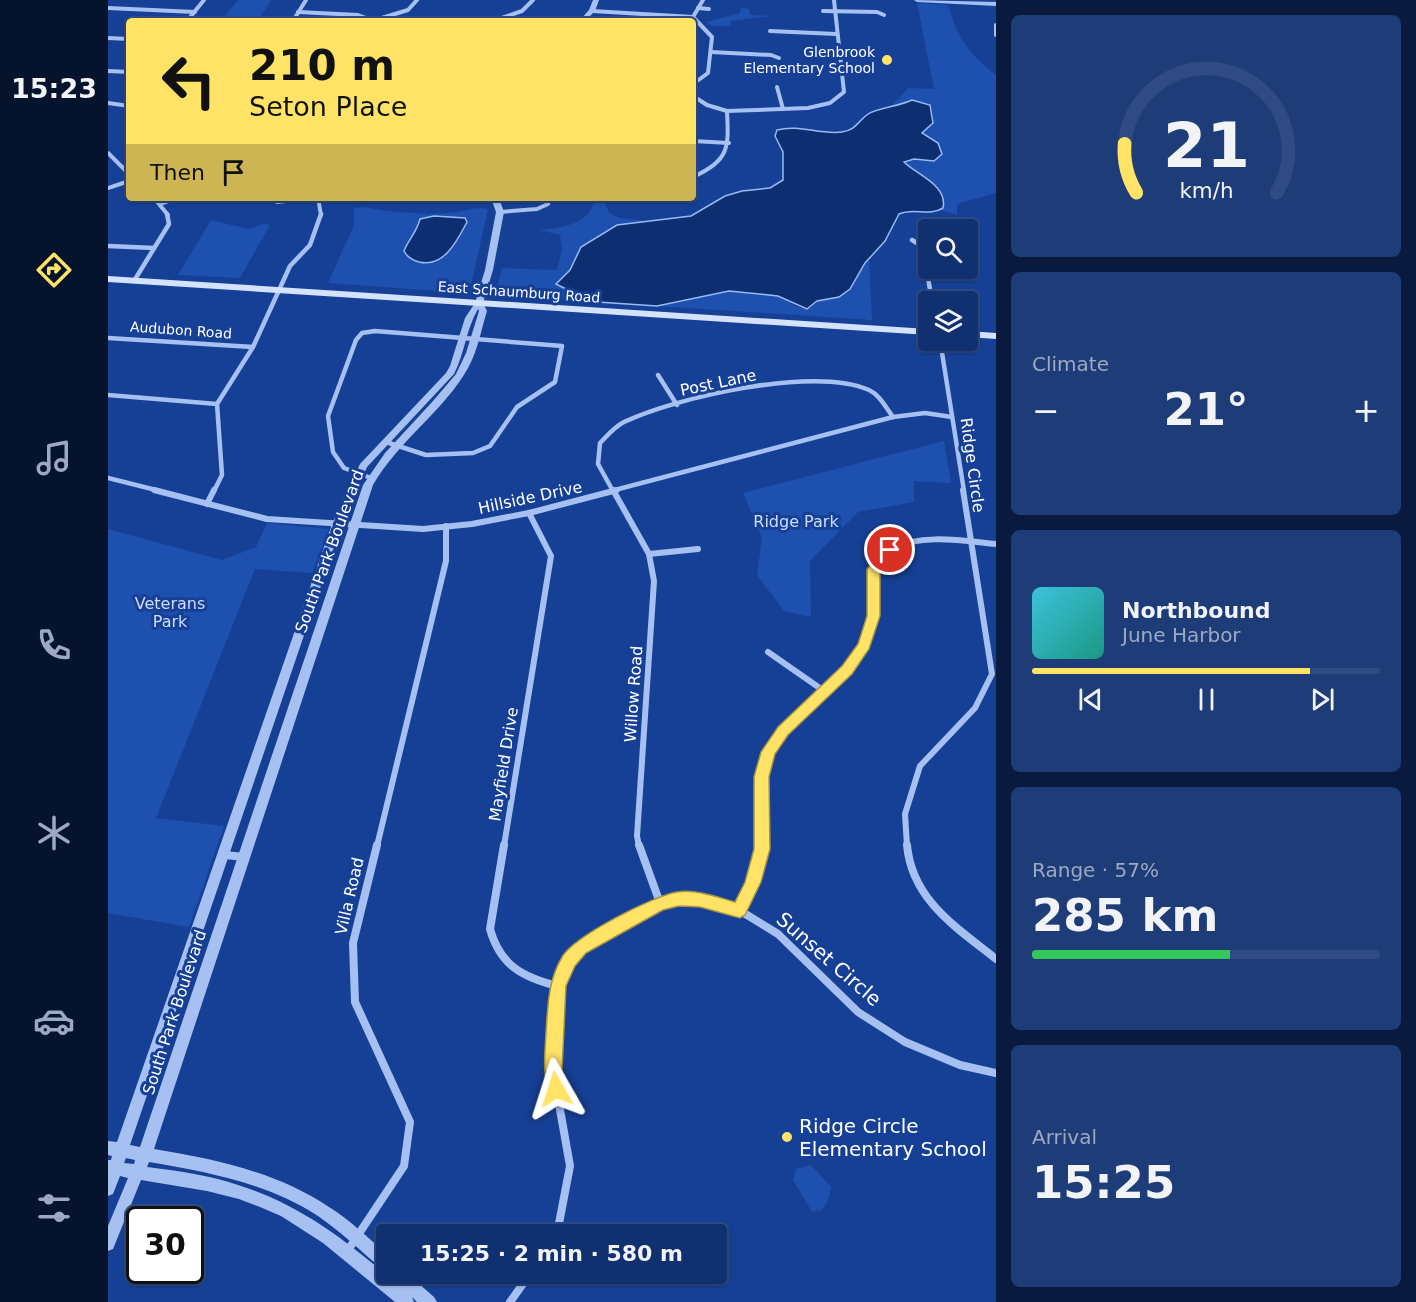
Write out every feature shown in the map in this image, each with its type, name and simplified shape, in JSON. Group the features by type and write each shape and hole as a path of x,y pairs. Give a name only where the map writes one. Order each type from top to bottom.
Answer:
{"main road":[{"name":"East Schaumburg Road","path":"108,279 918,331"},
{"path":"978,335 996,336"}],"street":[{"path":"190,18 204,0"},
{"path":"295,18 306,0"},
{"path":"383,18 408,10 417,0"},
{"path":"502,18 522,11 532,0"},
{"path":"585,18 592,11 596,0"},
{"path":"592,11 693,17 703,0"},
{"path":"696,98 707,105 727,111 808,108 830,103 844,92 834,0"},
{"path":"917,0 996,4"},
{"path":"108,8 195,12"},
{"path":"698,8 709,9"},
{"path":"823,11 877,12 884,15"},
{"path":"298,12 358,15 366,18"},
{"path":"696,20 712,37 708,74 696,82"},
{"path":"991,23 996,25 993,28 996,35"},
{"path":"770,31 836,34"},
{"path":"108,38 126,39"},
{"path":"711,52 771,55 778,58"},
{"path":"108,71 126,72"},
{"path":"777,87 783,109"},
{"path":"108,103 126,106"},
{"path":"696,176 713,169 724,159 729,143 727,111"},
{"path":"696,141 729,143"},
{"path":"108,153 126,171"},
{"path":"108,188 126,182"},
{"path":"134,281 169,224 169,216 158,201"},
{"path":"161,204 169,201"},
{"path":"277,202 287,201"},
{"path":"207,504 222,475 216,404 253,347 290,266 310,245 321,216 317,201"},
{"path":"496,201 500,212 537,209 548,204 549,201"},
{"name":"South Park Boulevard","path":"108,1189 116,1149 225,855 337,524 358,474 391,444 450,374 469,339 471,310 479,303 489,270 500,212"},
{"path":"912,240 923,247 930,291"},
{"path":"108,246 154,249"},
{"path":"371,478 344,468 333,452 328,416 356,340 362,333 375,332 562,346 555,382 517,407 490,446 473,453 426,455 391,444"},
{"name":"Audubon Road","path":"108,338 253,347"},
{"name":"Ridge Circle","path":"942,351 992,674 975,708 920,766 905,814 909,867 936,911 996,959"},
{"path":"658,375 677,405"},
{"name":"Post Lane","path":"614,492 598,464 600,443 621,423 677,405 784,382 841,381 872,391 893,417"},
{"path":"108,395 216,404"},
{"name":"Hillside Drive","path":"108,478 267,519 391,529 446,526 529,513 893,417 925,413 952,417"},
{"name":"South Park Boulevard","path":"108,1244 145,1154 354,526 371,478 391,444"},
{"name":"Willow Road","path":"614,492 649,554 654,581 637,836 641,857 660,903"},
{"name":"Mayfield Drive","path":"529,513 551,556 490,929 494,946 504,962 519,974 557,986"},
{"name":"Villa Road","path":"348,1250 404,1166 410,1122 355,1002 353,943 446,561 446,526"},
{"path":"740,910 753,882 762,849 762,777 768,752 783,731 847,670 864,645 873,616 874,569 879,560 890,550 917,541 996,544"},
{"path":"649,554 698,549"},
{"path":"768,652 824,691"},
{"path":"225,855 244,857"},
{"name":"Sunset Circle","path":"559,1224 570,1166 553,1070 557,986 569,961 580,948 660,903 679,899 700,900 740,910 778,934 858,1012 905,1042 960,1065 996,1072"},
{"path":"116,1149 220,1169 281,1189 316,1206 376,1254"},
{"path":"112,1168 205,1183 262,1200 298,1217 348,1250 406,1302"},
{"path":"409,1284 429,1302"},
{"path":"510,1302 523,1284"}],"green space":[{"path":"238,0 271,0 260,18 223,18"},
{"path":"917,3 948,5 965,44 978,60 996,75 996,193 957,204 957,215 940,210 944,205 939,189 905,164 905,160 924,161 925,135 922,132 933,123 933,112 928,103 912,100 891,107 908,88 934,89"},
{"path":"741,8 749,9 750,15 773,16 731,21 731,26 712,26 706,22 740,13"},
{"path":"593,201 604,201 609,213 620,218 653,222 617,225 584,245 559,285 570,291 567,299 495,295 502,268 557,270 562,249 560,235 540,230 574,223 588,214"},
{"path":"354,208 422,213 488,209 470,290 466,293 328,283 354,225"},
{"path":"211,220 248,229 264,224 270,225 240,278 178,275"},
{"path":"869,259 872,320 642,305 668,304 729,291 778,296 797,307 810,308 823,298 833,298 858,276"},
{"name":"Ridge Park","path":"944,441 951,483 914,481 914,502 858,512 810,561 811,617 784,611 757,575 762,538 743,493"},
{"name":"Veterans Park","path":"267,523 329,529 312,573 255,569 156,818 224,826 189,927 108,913 108,529 222,560 256,547"},
{"path":"811,1165 831,1187 829,1198 822,1210 812,1212 793,1180 796,1169"}],"shaded area":[{"path":"912,100 930,105 933,123 922,133 938,143 942,154 934,161 914,159 904,162 936,187 941,193 943,208 932,212 910,211 899,214 885,241 865,263 850,289 839,297 817,301 807,309 778,296 729,291 657,306 568,300 570,291 556,284 570,270 581,247 617,225 691,216 725,196 742,191 770,188 783,180 783,152 775,136 777,130 794,128 834,133 847,131 872,112"},
{"path":"434,216 465,218 467,222 454,245 443,257 428,263 408,257 404,251 420,219"}],"place":[{"name":"Glenbrook Elementary School","path":"887,60"},
{"name":"Ridge Circle Elementary School","path":"787,1137"}],"route":[{"path":"556,1089 553,1070 557,986 569,961 580,948 594,938 660,903 679,899 700,900 740,910 753,882 762,849 762,777 768,752 783,731 847,670 864,645 873,616 874,569 879,560 890,550"}]}
